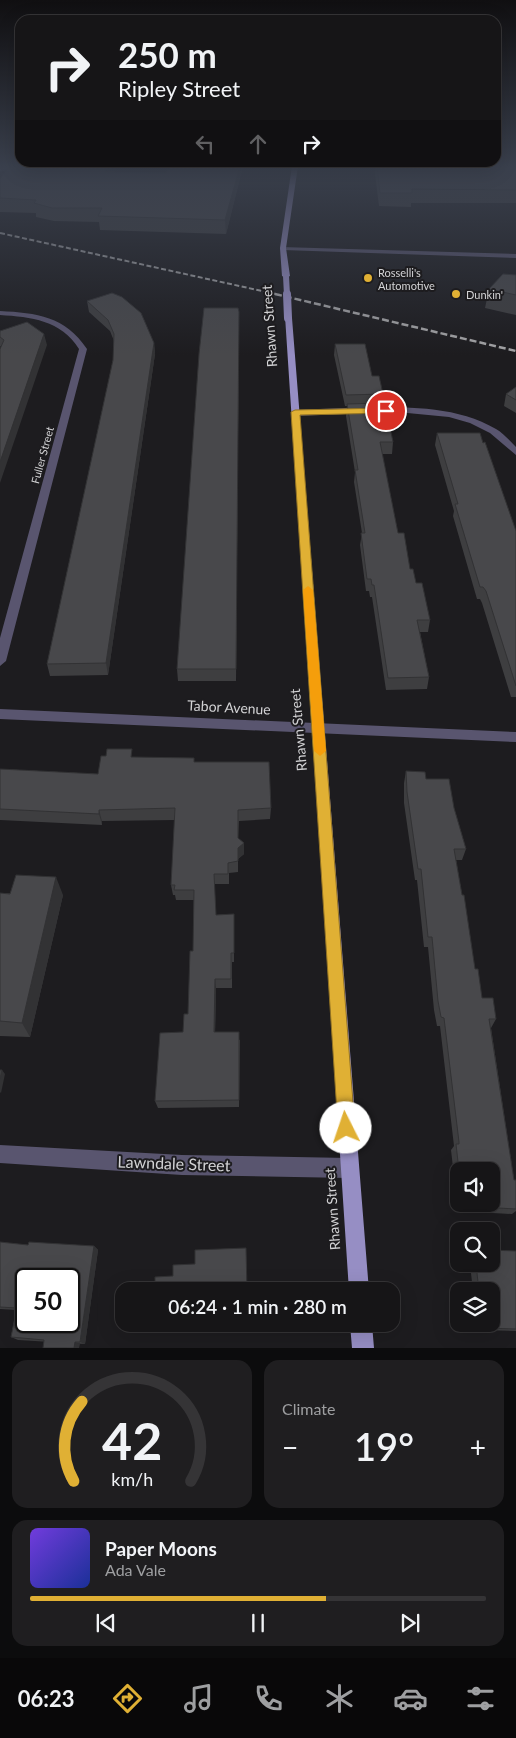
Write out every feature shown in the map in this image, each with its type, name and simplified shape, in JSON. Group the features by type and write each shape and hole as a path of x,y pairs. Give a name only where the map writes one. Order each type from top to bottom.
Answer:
{"main road":[{"name":"Rhawn Street","path":"286,229 283,248 358,1282"},
{"path":"362,1332 363,1348"}],"street":[{"path":"283,248 516,256"},
{"name":"Fuller Street","path":"0,313 28,314 53,321 70,330 83,349 0,660"},
{"path":"295,412 404,411 426,412 462,418 494,432 516,452"},
{"name":"Tabor Avenue","path":"0,714 516,737"},
{"name":"Lawndale Street","path":"0,1154 182,1165 349,1168"}],"building":[{"path":"503,274 516,275 516,295 489,289"},
{"path":"112,293 122,297 141,313 154,343 106,663 47,664 113,360 114,334 108,320 87,301"},
{"path":"204,308 238,308 239,312 236,669 177,669 199,354"},
{"path":"27,322 44,334 0,462 0,349 4,340 0,337 0,331"},
{"path":"335,344 365,344 372,376 379,376 383,394 346,395"},
{"path":"516,387 516,400 506,394"},
{"path":"385,403 393,442 380,442 398,533 404,533 410,569 413,569 416,583 422,583 430,620 417,620 429,677 388,678 374,585 372,585 371,579 367,579 361,533 365,533 355,470 358,470 347,404"},
{"path":"437,433 480,433 483,443 485,442 516,531 516,686 486,591 483,587 480,587 455,504 458,504"},
{"path":"107,749 132,749 131,757 194,758 194,762 269,762 271,808 238,810 238,838 244,843 238,848 238,861 228,863 228,874 214,874 216,915 234,914 234,953 231,953 231,979 215,979 214,1032 239,1032 239,1100 155,1101 160,1033 183,1032 184,1014 188,1014 190,951 193,951 194,890 174,890 175,885 171,885 175,808 99,810 99,814 0,809 0,769 98,774 101,756 106,756"},
{"path":"406,771 425,772 426,779 449,779 454,808 466,849 454,849 462,895 464,895 475,969 478,969 482,998 493,998 496,1019 489,1019 514,1180 516,1180 516,1209 500,1208 500,1162 458,1162 456,1144 459,1144 459,1142 444,1018 441,1017 438,1001 432,937 428,937 421,869 418,869 407,792"},
{"path":"16,875 56,877 22,1023 0,1021 0,893 10,894"},
{"path":"0,1242 28,1245 29,1242 94,1246 80,1342 75,1342 74,1348 43,1348 44,1340 11,1337 15,1318 15,1333 80,1333 80,1268 15,1268 15,1308 0,1307"},
{"path":"246,1248 247,1282 155,1282 155,1277 173,1276 173,1265 195,1264 195,1250"},
{"path":"500,1250 516,1251 516,1329 500,1328 500,1282 478,1282 477,1272 500,1272"}],"railway":[{"path":"0,233 280,295"},
{"path":"275,294 516,351"}],"slow traffic":[{"path":"308,590 320,751"}],"place":[{"name":"Rosselli's Automotive","path":"368,278"},
{"name":"Dunkin'","path":"456,294"}],"route":[{"path":"346,1128 295,412 386,411"}]}
